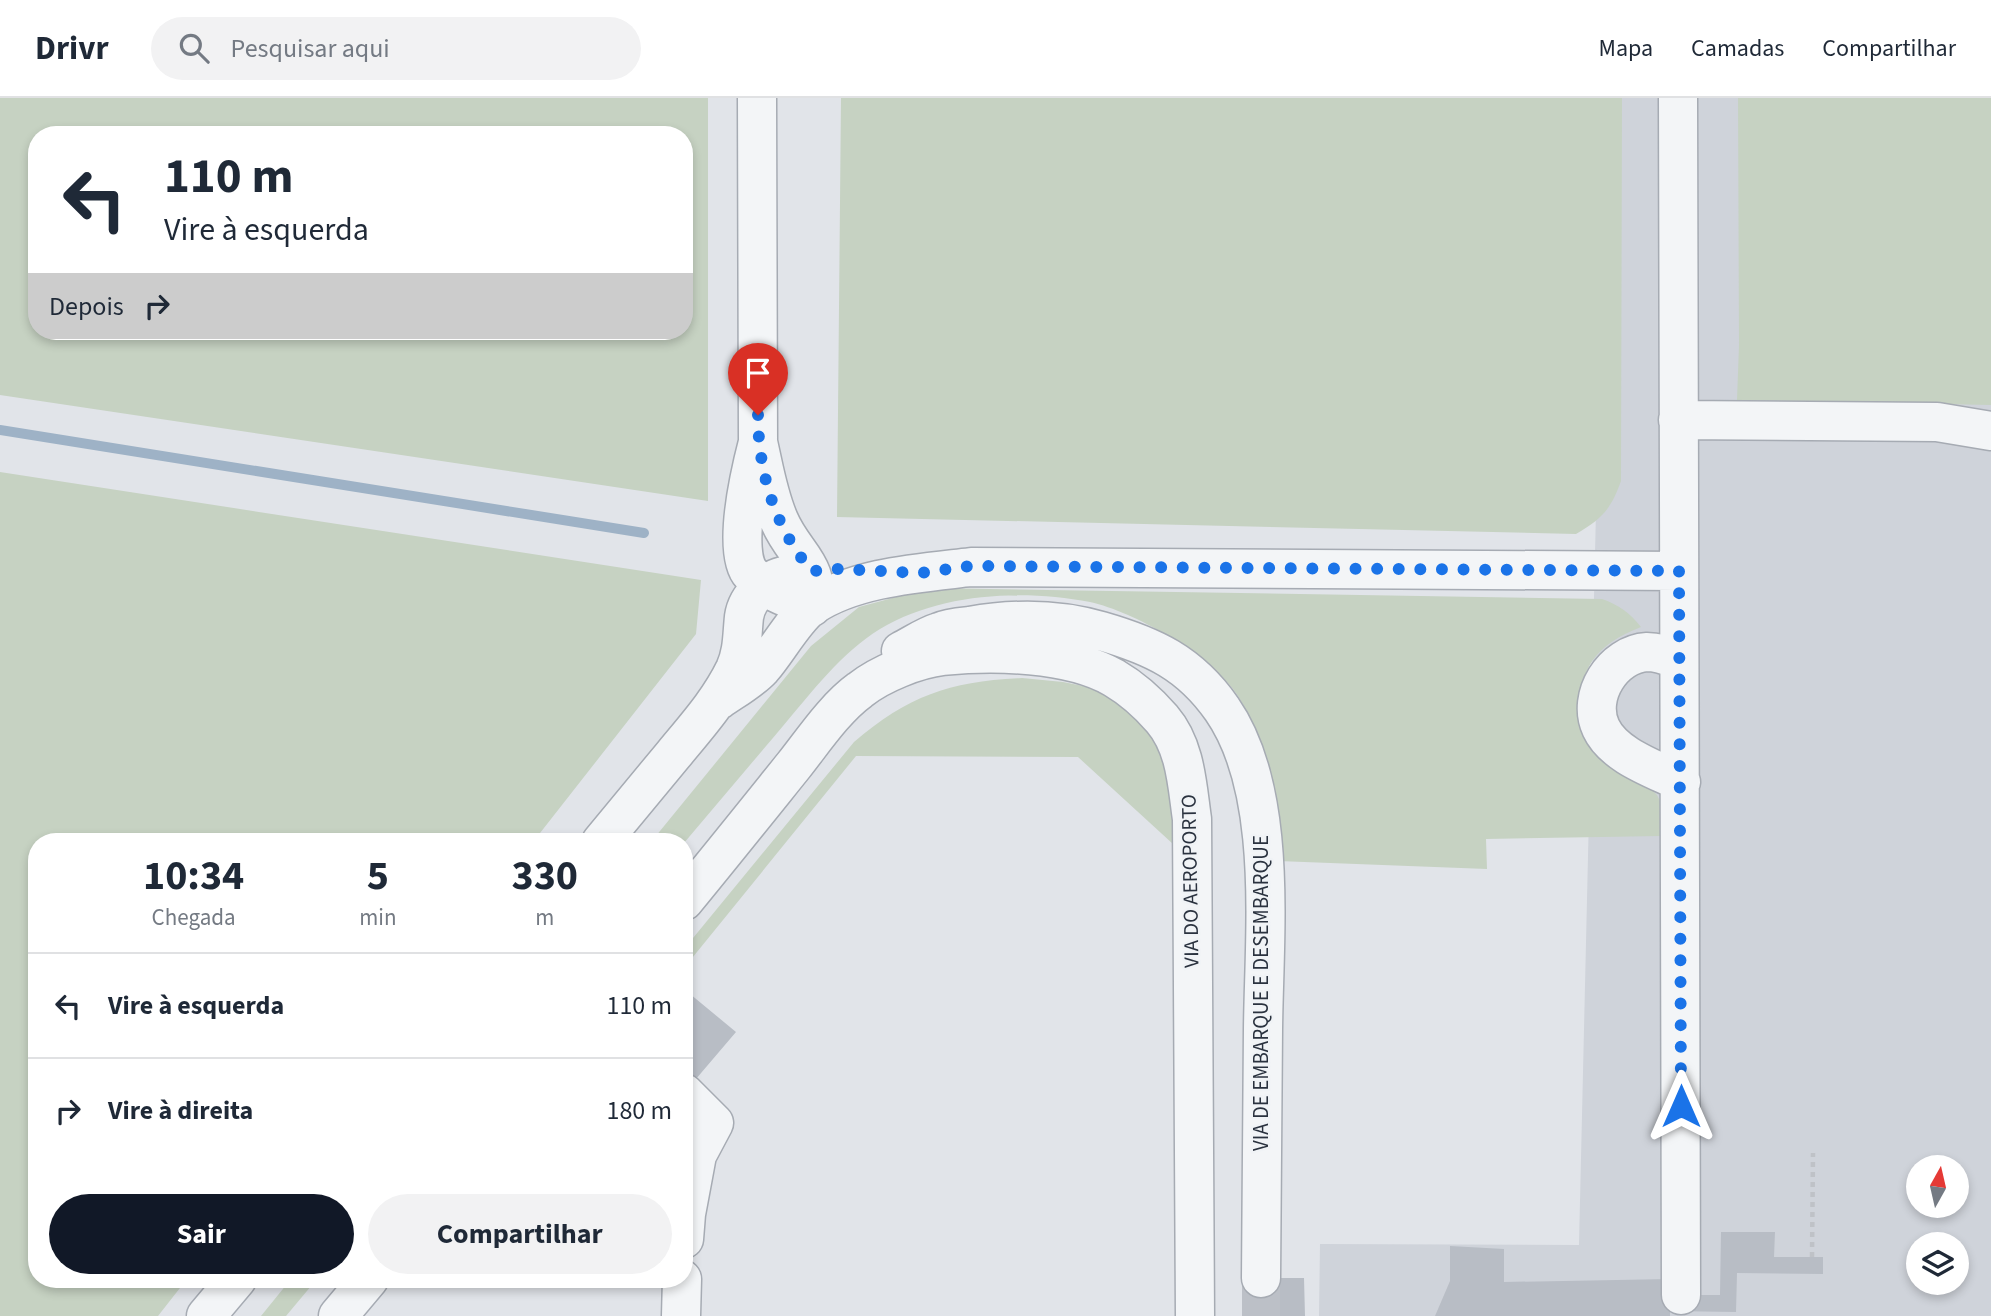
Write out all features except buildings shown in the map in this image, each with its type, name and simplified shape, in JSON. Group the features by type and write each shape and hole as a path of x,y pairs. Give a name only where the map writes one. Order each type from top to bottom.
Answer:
{"street":[{"path":"608,833 719,700 759,671 800,618 812,589 779,521 758,442 757,98"},
{"path":"1678,98 1681,1307"},
{"path":"1678,420 1937,422 1974,426 1991,431"},
{"path":"758,442 745,498 743,555 749,573 782,596 812,589 836,569 921,573 971,566 1679,571"},
{"path":"719,700 744,640 744,614 752,598 765,585"},
{"name":"VIA DE EMBARQUE E DESEMBARQUE","path":"859,690 895,654 940,631 1001,620 1042,619 1082,625 1164,653 1198,679 1223,709 1245,752 1258,799 1264,882 1261,1278"},
{"path":"1679,660 1646,652 1629,657 1615,666 1604,679 1598,695 1597,711 1600,727 1612,744 1681,782"},
{"name":"VIA DO AEROPORTO","path":"693,890 825,727 859,690 890,672 940,656 1043,657 1078,665 1113,678 1138,696 1163,721 1177,743 1185,768 1192,819 1195,1316"},
{"path":"693,1102 714,1123 697,1155 693,1176"},
{"path":"206,1316 229,1288"},
{"path":"338,1316 361,1288"},
{"path":"681,1316 682,1288"}],"path":[{"path":"1812,1257 1814,1153"}],"shaded area":[{"path":"1599,98 1991,98 1991,1316 1319,1316 1320,1244 1579,1245 1596,511"}],"green space":[{"path":"0,98 708,98 708,501 0,395"},
{"path":"841,98 1622,98 1621,481 1613,499 1599,518 1576,534 837,517"},
{"path":"1738,98 1991,98 1991,405 1737,400"},
{"path":"0,472 701,580 696,634 540,833 28,833 28,1288 180,1288 158,1316 0,1316"},
{"path":"930,588 1602,599 1624,610 1641,627 1612,642 1593,660 1582,684 1579,716 1657,795 1662,805 1662,836 1486,839 1487,869 1278,861 1264,771 1253,726 1233,689 1221,675 1168,636 1148,624 1108,607 1064,598 1010,595 955,601 929,608 904,617 866,638 816,687 692,833 658,833 811,646 859,607"},
{"path":"1022,678 1063,682 1098,689 1128,705 1163,742 1175,802 1173,844 1078,757 856,756 693,957 693,938 854,742 893,713 913,702 952,687"},
{"path":"284,1288 309,1288 286,1316 261,1316"}],"waterway":[{"path":"0,430 644,533"}],"tunnel":[{"path":"1261,1278 1261,1316"}],"route":[{"path":"758,415 758,442 779,521 792,546 812,571 836,569 921,573 971,566 1679,571 1681,1106"}]}
